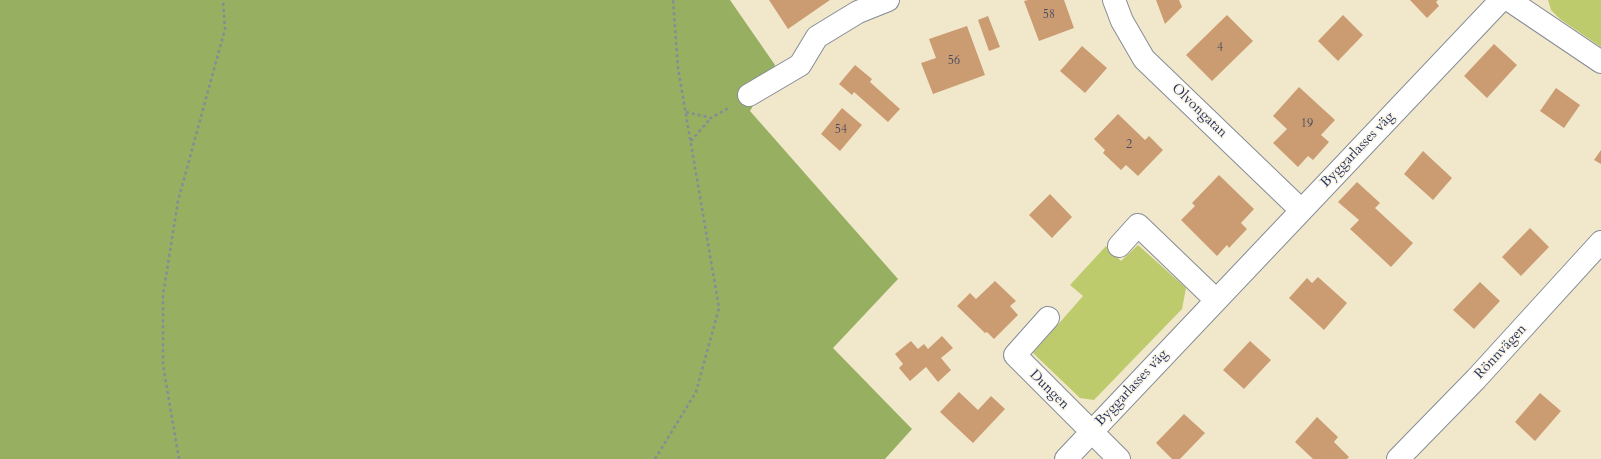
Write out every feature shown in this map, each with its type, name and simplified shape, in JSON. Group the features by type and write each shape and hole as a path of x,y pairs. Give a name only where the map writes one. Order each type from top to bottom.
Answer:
{"street":[{"path":"749,95 800,65 817,37 858,12 888,0"},
{"name":"Olvongatan","path":"1114,0 1122,21 1144,59 1301,210"},
{"name":"Byggarlasses väg","path":"1066,459 1501,0"},
{"path":"1509,0 1601,62"},
{"path":"1119,246 1138,225 1216,300"},
{"name":"Rönnvägen","path":"1398,459 1476,379 1601,242"},
{"name":"Dungen","path":"1048,318 1015,355 1119,459"}],"path":[{"path":"179,459 163,365 163,295 178,201 225,28 223,0"},
{"path":"655,459 696,392 719,308 678,68 673,0"},
{"path":"691,141 711,118 749,95"},
{"path":"686,112 711,118"}],"green space":[{"path":"0,0 730,0 775,65 750,111 898,279 833,348 912,429 885,459 0,459"},
{"path":"1548,0 1601,0 1601,47 1560,19 1551,10"},
{"path":"1138,245 1186,288 1182,309 1094,400 1080,398 1033,353 1083,296 1070,285 1106,246 1121,261"}],"building":[{"path":"769,0 830,0 788,29"},
{"path":"1064,0 1074,28 1039,41 1024,1"},
{"path":"1156,0 1179,0 1182,7 1165,24"},
{"path":"1410,0 1438,0 1436,2 1439,6 1427,18"},
{"path":"1227,15 1253,41 1212,81 1186,55"},
{"path":"1343,15 1363,35 1338,61 1318,41"},
{"path":"988,16 1000,47 989,51 978,20"},
{"path":"967,26 985,75 933,94 921,63 936,58 929,39"},
{"path":"1494,44 1517,65 1487,98 1464,76"},
{"path":"1082,46 1107,68 1085,93 1060,71"},
{"path":"855,65 872,79 870,82 900,109 888,122 854,92 852,95 839,84"},
{"path":"1299,87 1335,120 1321,135 1329,142 1313,160 1308,156 1298,167 1273,143 1287,129 1273,116"},
{"path":"1556,88 1580,105 1564,128 1540,111"},
{"path":"842,108 862,125 840,151 821,134"},
{"path":"1118,114 1145,140 1149,136 1163,150 1138,176 1126,165 1121,170 1103,153 1105,150 1094,139"},
{"path":"1601,150 1601,164 1594,160"},
{"path":"1423,151 1452,178 1433,200 1404,174"},
{"path":"1219,175 1254,209 1241,223 1247,229 1229,248 1227,245 1217,256 1181,220 1195,206 1192,203"},
{"path":"1357,182 1380,203 1375,208 1413,243 1391,267 1350,229 1359,220 1338,202"},
{"path":"1050,194 1072,217 1052,238 1029,215"},
{"path":"1530,228 1549,247 1521,276 1502,257"},
{"path":"1318,277 1347,303 1324,330 1289,298 1307,278 1312,283"},
{"path":"995,281 1016,301 1010,306 1018,315 994,339 987,332 985,333 957,306 970,293 976,299"},
{"path":"1480,282 1500,301 1474,329 1453,310"},
{"path":"942,336 953,348 941,358 951,370 938,382 926,367 910,381 899,368 903,364 895,354 911,341 918,349 924,344 928,349"},
{"path":"1250,341 1271,360 1244,389 1223,370"},
{"path":"959,392 978,410 991,396 1005,409 973,443 940,412"},
{"path":"1540,393 1561,411 1535,441 1515,422"},
{"path":"1184,414 1205,433 1180,459 1172,459 1156,443"},
{"path":"1317,417 1338,437 1334,442 1349,457 1347,459 1313,459 1295,442"}]}
